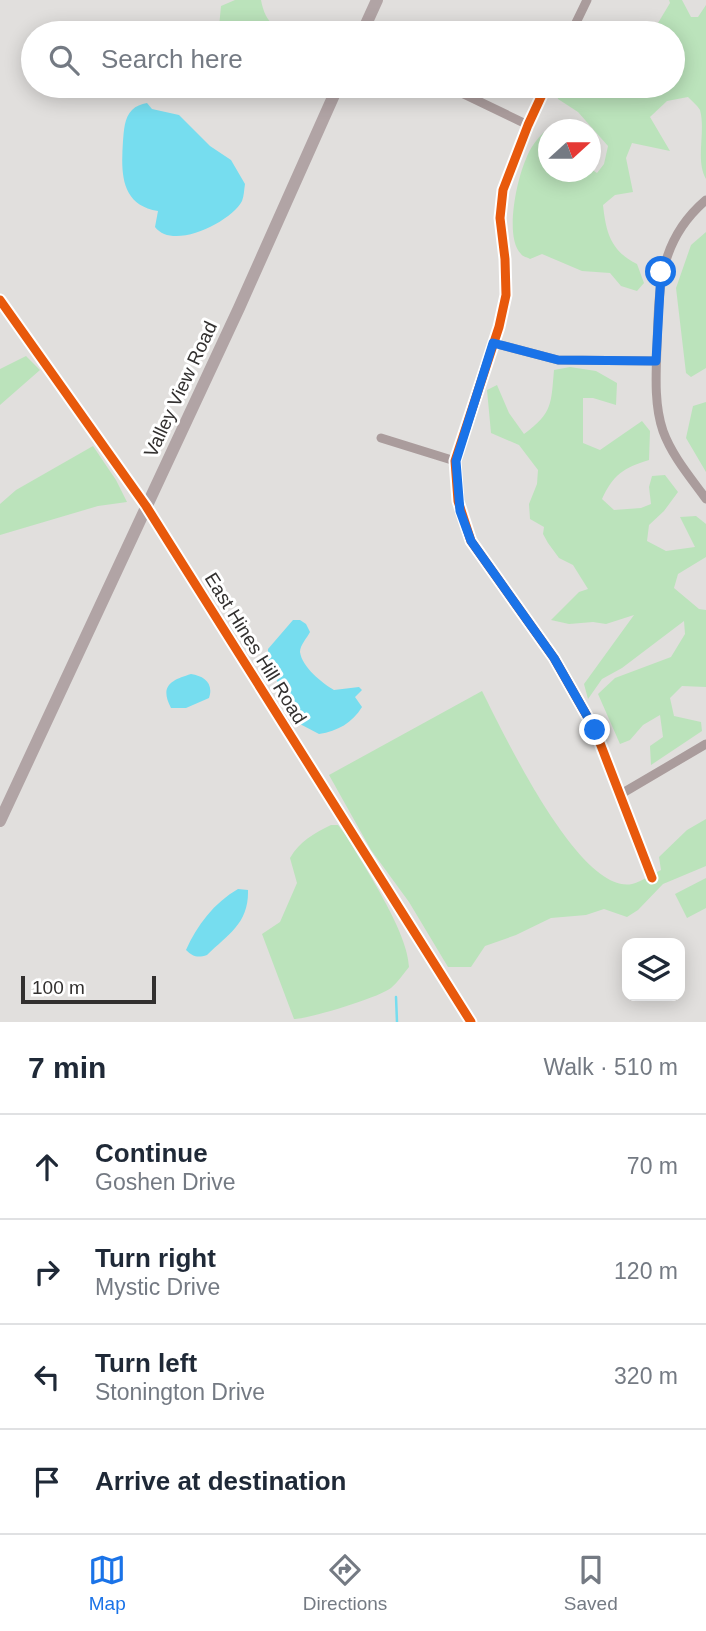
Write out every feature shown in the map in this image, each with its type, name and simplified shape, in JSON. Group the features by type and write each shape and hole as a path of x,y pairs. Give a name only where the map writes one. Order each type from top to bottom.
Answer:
{"main road":[{"path":"367,21 377,0"},
{"name":"Valley View Road","path":"0,821 239,308 333,98"}],"street":[{"path":"577,21 587,0"},
{"path":"472,98 528,125"},
{"path":"540,98 503,190 500,218 506,295 456,461 458,501 471,541 537,634 575,692 595,730 652,878"},
{"path":"706,200 679,230 666,256 659,283 656,361 659,414 663,430 672,451 706,499"},
{"name":"East Hines Hill Road","path":"0,300 146,506 471,1022"},
{"path":"493,343 558,360 656,361"},
{"path":"381,438 456,461"},
{"path":"621,794 706,744"}],"green space":[{"path":"235,0 261,0 270,21 220,21 221,6"},
{"path":"669,0 682,0 691,17 698,17 706,5 706,179 701,163 700,110 688,97 685,98 685,21 659,21 670,3"},
{"path":"558,98 683,98 667,101 650,117 670,151 632,143 626,158 633,192 615,195 603,205 611,240 621,253 637,264 644,283 637,291 621,286 610,273 582,271 542,254 530,259 523,256 516,246 513,222 516,193 529,151 538,139 538,182 601,182 601,168 608,146 601,138 601,119 584,119"},
{"path":"706,232 706,368 691,377 686,373 676,288 691,245"},
{"path":"26,356 40,370 0,405 0,369"},
{"path":"570,367 596,371 617,383 616,405 583,398 583,443 600,450 642,421 650,431 649,460 620,474 610,484 602,499 614,510 641,508 651,504 649,487 652,476 665,475 678,492 649,525 647,541 666,551 695,547 680,517 696,516 706,524 706,557 678,574 674,588 699,609 706,610 706,687 682,686 670,698 674,716 701,722 702,731 651,765 650,746 663,737 660,715 643,725 630,740 620,744 598,694 615,678 671,657 685,634 684,621 622,668 602,679 588,699 584,684 634,615 606,624 569,624 551,620 579,592 588,589 573,565 559,558 548,543 543,534 544,527 530,519 529,504 537,484 538,470 519,445 491,433 487,390 497,385 509,413 524,434 540,420 549,406 554,370"},
{"path":"706,402 706,472 686,438 693,406"},
{"path":"93,446 127,502 98,506 0,535 0,504 16,490"},
{"path":"482,691 545,806 589,864 611,880 635,883 661,870 659,857 687,830 706,819 706,866 663,884 638,910 627,917 604,909 586,915 551,918 485,946 471,967 448,967 409,902 371,850 329,775"},
{"path":"331,825 338,825 345,834 384,899 401,936 409,967 394,986 384,992 328,1012 294,1019 262,934 280,922 297,883 290,858 307,838"},
{"path":"706,878 706,908 687,918 675,894"}],"water":[{"path":"147,103 152,109 179,115 210,146 231,160 245,184 242,201 236,209 214,225 188,235 163,234 155,227 158,211 136,202 130,194 122,164 125,125 132,110"},
{"path":"293,620 306,624 310,632 300,652 304,663 313,674 334,690 359,687 362,690 355,697 362,707 358,713 349,722 332,731 319,734 300,724 275,677 268,649"},
{"path":"191,674 207,681 210,688 209,698 186,708 171,708 166,694 169,685"},
{"path":"238,889 248,890 245,911 236,927 207,955 196,956 186,950 207,915"}],"waterway":[{"path":"396,997 397,1022"}],"cycle path":[{"path":"540,98 503,190 500,218 506,295 499,327 455,461 458,501 471,541 554,658 595,730 652,878"},
{"path":"0,300 146,506 471,1022"}],"route":[{"path":"595,730 554,658 471,541 458,501 456,461 493,343 558,360 656,361 661,272"}]}
